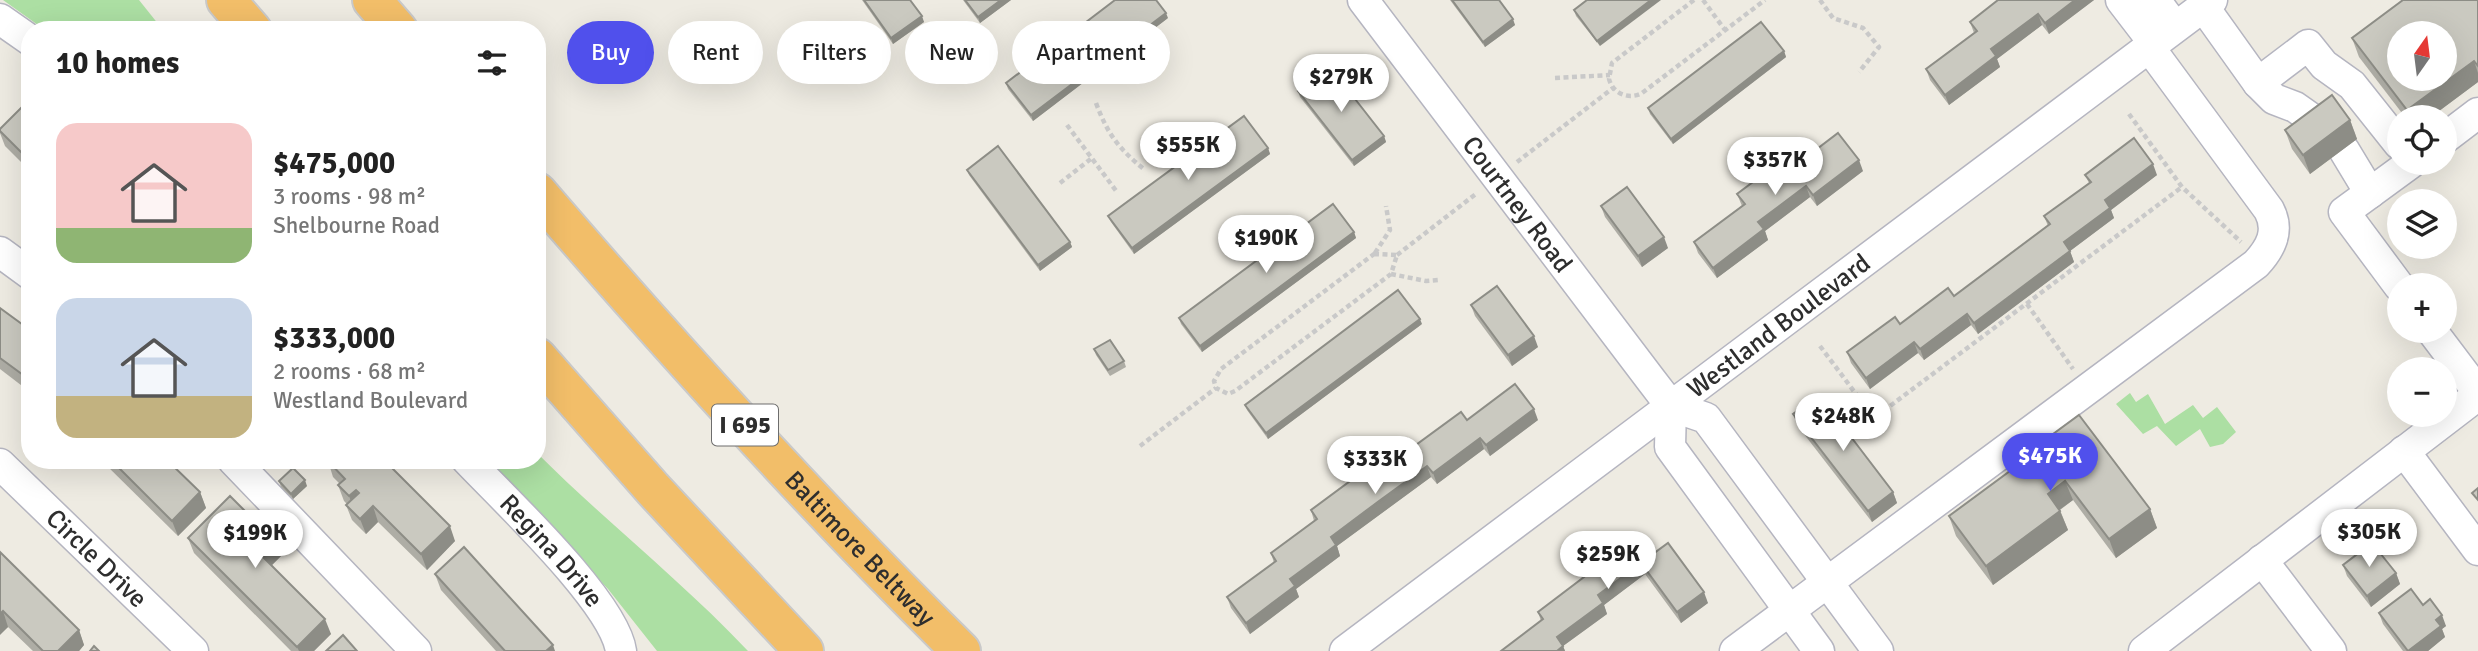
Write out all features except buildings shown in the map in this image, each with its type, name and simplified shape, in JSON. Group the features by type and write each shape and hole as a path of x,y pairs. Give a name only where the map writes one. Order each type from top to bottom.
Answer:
{"highway":[{"path":"226,0 244,21"},
{"path":"372,0 390,21"},
{"name":"Baltimore Beltway","path":"546,202 867,559 961,651"},
{"path":"546,367 653,489 804,651"}],"street":[{"name":"Courtney Road","path":"1363,0 1671,406"},
{"path":"1735,651 2267,252 2275,228 2269,209 2159,39 2121,0"},
{"path":"2155,0 2159,39"},
{"name":"Westland Boulevard","path":"1345,651 2207,3"},
{"path":"2207,3 2258,83 2274,99 2295,107 2322,126"},
{"path":"0,19 21,34"},
{"path":"2258,83 2308,45 2324,65 2352,85 2387,129"},
{"path":"2457,129 2478,113"},
{"path":"2344,150 2370,193"},
{"path":"2389,273 2344,212 2395,175"},
{"path":"0,252 21,267"},
{"path":"2144,651 2478,394 2441,343"},
{"path":"1819,651 1670,447 1671,406 1706,418 1878,651"},
{"path":"2404,451 2478,550"},
{"name":"Circle Drive","path":"0,464 193,651"},
{"path":"242,469 416,651"},
{"name":"Regina Drive","path":"476,469 545,542 604,611 621,651"},
{"path":"2262,560 2322,648"}],"path":[{"path":"1694,0 1612,64 1611,85 1616,91 1635,97 1765,0"},
{"path":"1703,0 1725,30"},
{"path":"1820,0 1832,18 1863,27 1879,47 1858,72"},
{"path":"1555,78 1610,75"},
{"path":"1096,103 1106,130 1122,152 1146,170"},
{"path":"2129,114 2182,187 2233,236 2262,258"},
{"path":"1067,125 1117,192"},
{"path":"1060,183 1092,158"},
{"path":"1820,346 1874,418 2182,187"},
{"path":"1374,254 1397,255 1391,274 1235,391 1228,394 1216,388 1214,380 1221,369 1374,254 1390,230 1386,206"},
{"path":"1391,274 1426,281 1438,280"},
{"path":"2026,304 2087,389"},
{"path":"1140,446 1216,388"}],"green space":[{"path":"3,0 139,0 156,21 32,21"},
{"path":"2130,393 2136,402 2148,394 2165,424 2193,405 2203,418 2217,407 2236,432 2223,444 2210,447 2200,429 2176,446 2157,426 2143,434 2116,404"},
{"path":"546,461 697,600 748,651 657,651 608,589 495,469 546,469"}]}
